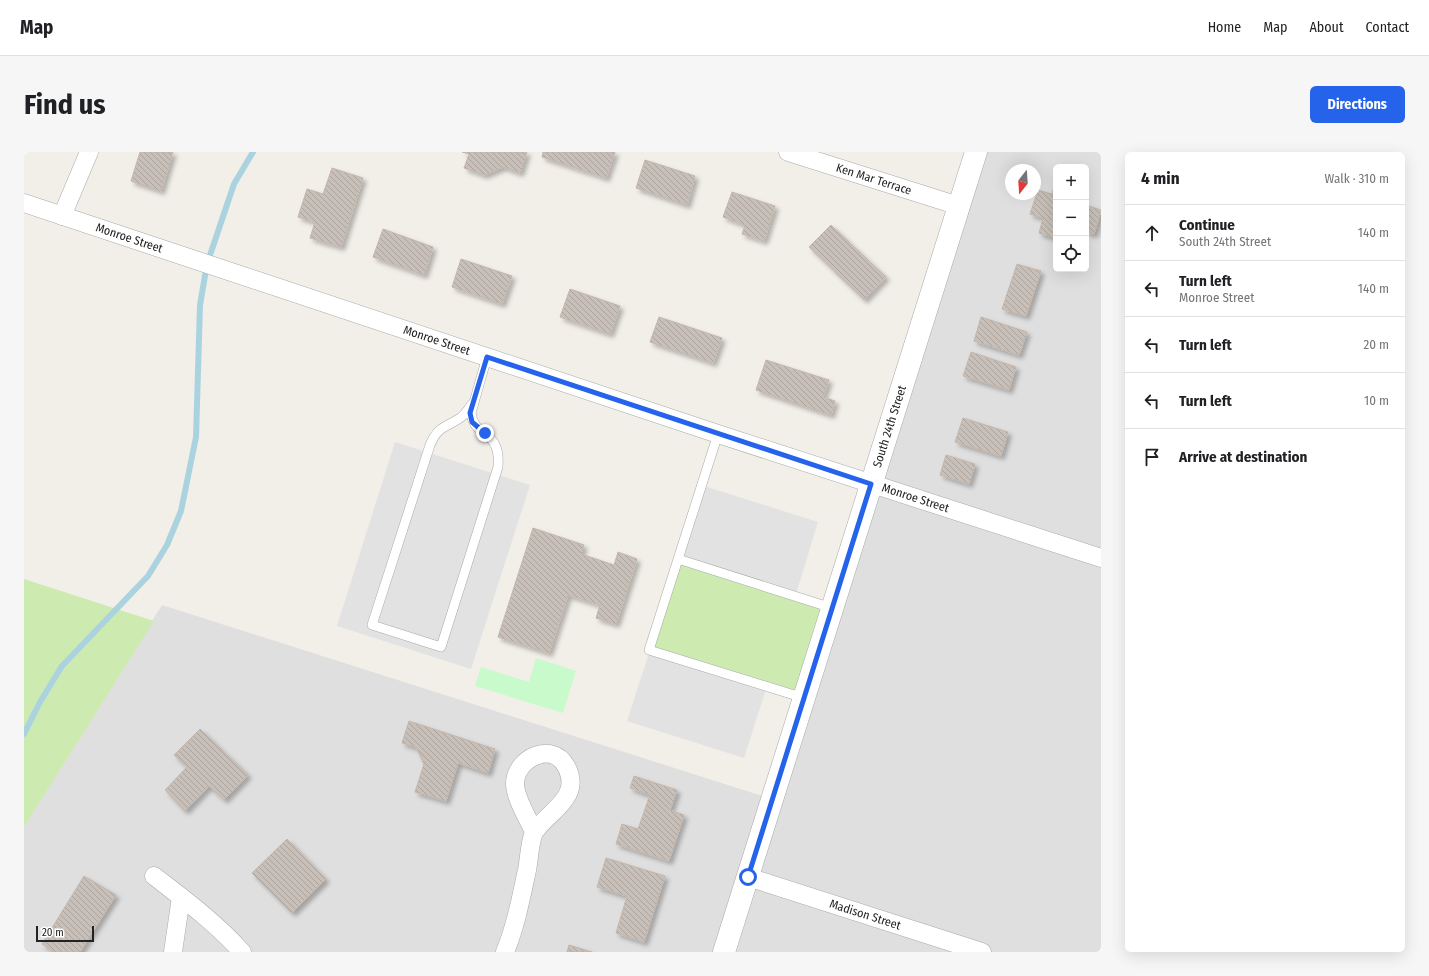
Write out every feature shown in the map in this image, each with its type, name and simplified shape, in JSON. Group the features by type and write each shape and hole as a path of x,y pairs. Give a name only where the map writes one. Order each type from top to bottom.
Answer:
{"street":[{"path":"62,216 89,152"},
{"name":"Ken Mar Terrace","path":"788,152 959,206"},
{"name":"South 24th Street","path":"724,952 976,152"},
{"name":"Monroe Street","path":"24,203 718,434 1101,558"},
{"path":"505,952 519,911 534,832"},
{"path":"154,876 227,935 242,952"},
{"name":"Madison Street","path":"748,877 948,947 982,952"},
{"path":"173,952 181,897"}],"lane":[{"path":"472,404 461,418 440,428 434,434 372,625 441,647 498,467 497,447 492,439 472,422 472,404 487,357"},
{"path":"718,434 649,650 804,698"},
{"path":"678,559 832,608"}],"shaded area":[{"path":"976,152 1101,152 1101,952 24,952 24,827 162,605 772,799"},
{"path":"395,442 530,485 471,669 337,626"},
{"path":"701,485 818,522 795,597 678,559"},
{"path":"649,653 766,689 744,758 627,721"}],"green space":[{"path":"678,559 832,609 804,698 649,650"},
{"path":"24,579 154,621 24,827"},
{"path":"536,658 576,671 563,713 475,686 481,667 529,682"}],"building":[{"path":"140,152 173,152 161,191 131,181"},
{"path":"462,152 527,152 520,173 503,167 484,175 464,168 469,154"},
{"path":"543,152 615,152 606,178 542,157"},
{"path":"645,160 695,176 687,205 636,188"},
{"path":"332,168 363,178 341,247 310,238 315,222 298,217 307,189 323,194"},
{"path":"1041,191 1052,194 1053,191 1053,237 1039,233 1043,218 1030,214 1035,200 1041,200"},
{"path":"732,192 775,206 764,241 742,234 745,225 723,217"},
{"path":"1089,206 1101,210 1094,234 1089,233"},
{"path":"831,225 886,277 864,300 809,247"},
{"path":"383,229 433,247 424,275 373,257"},
{"path":"461,259 512,276 502,304 452,287"},
{"path":"1017,264 1041,271 1026,316 1002,309"},
{"path":"570,289 620,306 610,334 560,317"},
{"path":"659,317 722,338 713,363 650,342"},
{"path":"981,317 1027,332 1019,355 974,341"},
{"path":"971,352 1016,367 1009,390 963,376"},
{"path":"766,360 829,380 823,397 835,401 831,415 756,390"},
{"path":"963,418 1008,432 1001,456 955,442"},
{"path":"946,455 975,464 969,484 940,475"},
{"path":"533,528 584,545 581,554 614,565 618,552 637,559 616,624 596,618 600,605 568,595 549,653 498,637"},
{"path":"409,721 495,749 488,773 458,763 446,801 415,792 424,764 416,747 402,743"},
{"path":"200,729 248,775 224,800 209,786 185,811 165,790 187,767 174,755"},
{"path":"634,776 677,790 670,810 684,815 669,861 616,844 622,824 638,829 650,795 630,788"},
{"path":"287,839 326,879 292,913 252,873"},
{"path":"606,858 665,876 644,942 616,933 627,896 597,887"},
{"path":"84,876 116,895 80,952 55,952 42,944"},
{"path":"569,945 592,952 567,952"}],"waterway":[{"path":"24,734 40,702 62,666 148,576 167,545 181,511 196,437 200,305 207,264 234,184 253,152"}],"route":[{"path":"485,433 472,422 470,413 487,357 871,484 748,877"}]}
